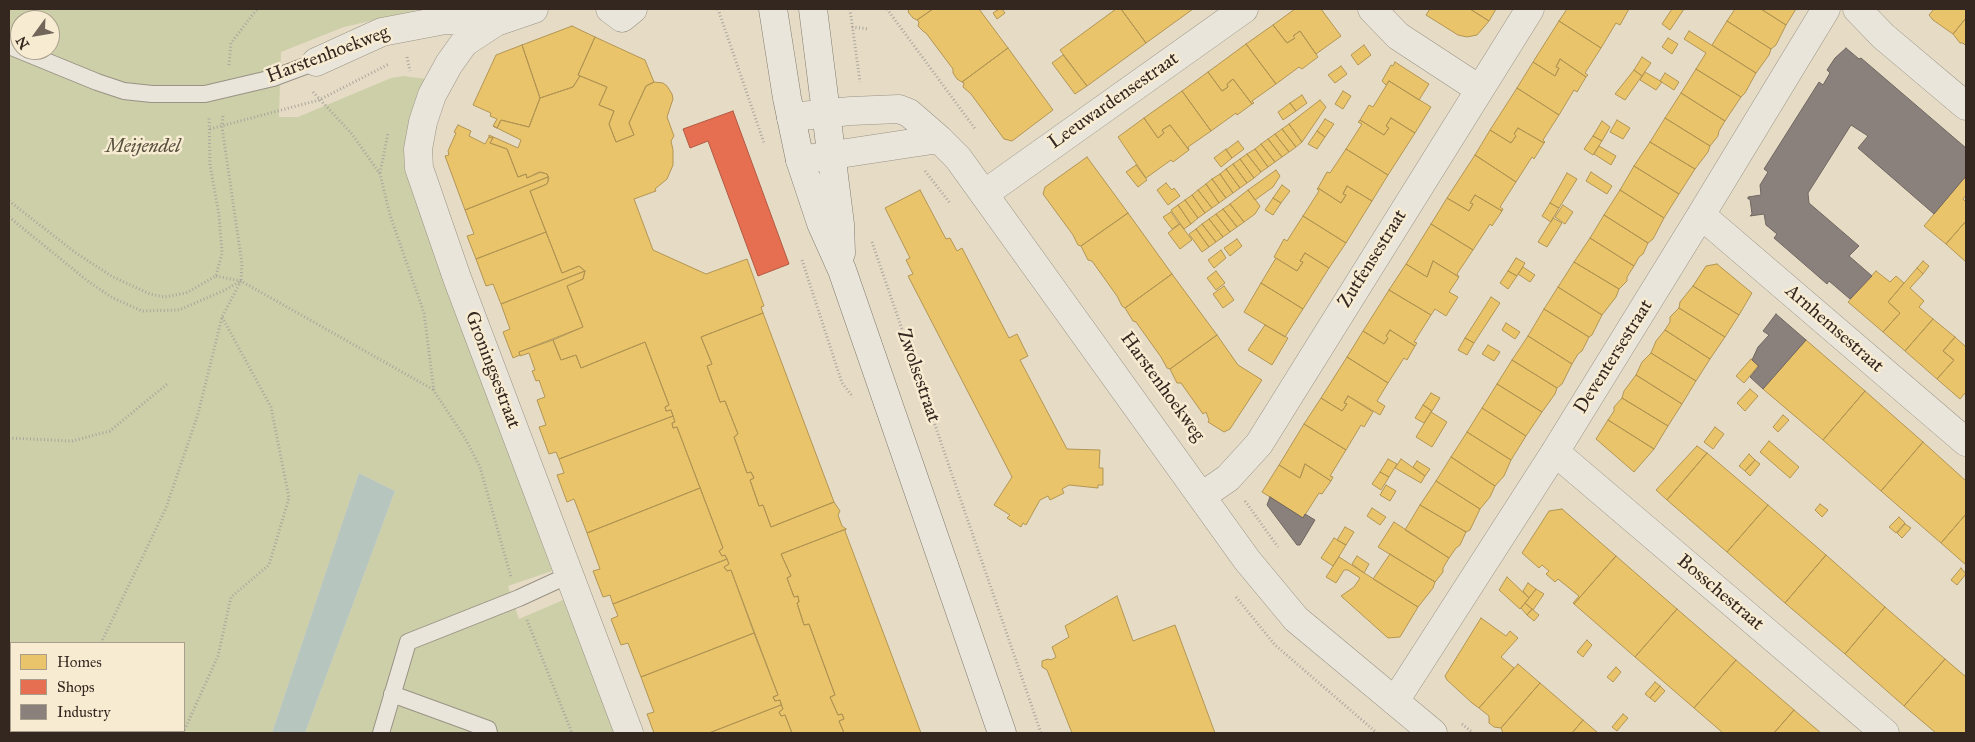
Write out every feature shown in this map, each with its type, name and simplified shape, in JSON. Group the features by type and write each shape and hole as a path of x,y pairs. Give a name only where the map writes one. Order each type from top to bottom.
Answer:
{"street":[{"name":"Harstenhoekweg","path":"316,62 382,32 444,20 496,22 534,9"},
{"path":"610,9 622,18 633,9"},
{"name":"Zwolsestraat","path":"773,9 800,160 821,223 842,270 1002,733"},
{"name":"Zwolsestraat","path":"813,9 840,224 842,270"},
{"name":"Leeuwardensestraat","path":"984,194 1244,9"},
{"path":"1372,9 1398,36 1478,89"},
{"name":"Zutfensestraat","path":"1202,496 1228,478 1260,444 1478,89 1530,9"},
{"name":"Deventersestraat","path":"1395,701 1555,452 1826,9"},
{"path":"1857,9 1883,36 1966,106"},
{"name":"Groningsestraat","path":"496,22 464,43 449,64 432,95 423,122 418,150 419,168 457,278 629,733"},
{"name":"Harstenhoekweg","path":"791,117 899,109 909,113 939,139 958,158 1247,560 1296,619 1433,733"},
{"path":"800,160 939,139"},
{"name":"Arnhemsestraat","path":"1701,215 1966,442"},
{"name":"Bosschestraat","path":"1555,452 1885,733"}],"lane":[{"name":"Harstenhoekweg","path":"9,46 97,82 124,91 152,94 205,94 274,78 316,62"},
{"path":"380,733 408,642 518,598 569,575"},
{"path":"392,694 488,729 489,733"}],"path":[{"path":"888,9 980,136"},
{"path":"101,642 166,508 198,414 222,317 241,281 242,264 222,127 231,43 255,10"},
{"path":"852,26 869,29"},
{"path":"216,276 222,253 219,214 210,166 210,129 320,100 407,55"},
{"path":"311,90 352,134 380,174 390,215 424,313 434,390 480,467 501,546 518,598 572,733"},
{"path":"920,165 953,207"},
{"path":"9,201 76,253 113,277 150,294 164,297 176,296 186,293 216,276 241,281 434,390"},
{"path":"9,217 90,282 113,298 142,310 162,312 179,310 241,281"},
{"name":"Zwolsestraat","path":"871,236 1041,733"},
{"path":"185,729 218,656 231,597 268,565 289,498 271,407 222,317"},
{"path":"9,438 72,441 110,431 167,384"},
{"path":"1228,478 1280,549"},
{"path":"1459,721 1473,733"}],"green space":[{"name":"Meijendel","path":"9,9 422,9 344,27 281,52 279,117 298,117 391,78 403,76 427,79 406,170 552,571 508,586 519,619 563,600 615,733 305,733 395,491 359,473 272,733 9,733"}],"shaded area":[{"path":"359,473 395,491 305,733 272,733"}],"building: Homes":[{"path":"909,9 933,9 917,20 908,12"},
{"path":"933,9 979,9 1008,48 962,82 957,79 953,69 926,33 918,26 919,22 917,20"},
{"path":"1002,9 1005,13 997,19 993,13"},
{"path":"1116,9 1121,9 1146,43 1087,86 1060,50"},
{"path":"1121,9 1193,9 1146,43"},
{"path":"1295,9 1321,9 1341,36 1316,54 1300,31 1293,36 1295,38 1287,43 1273,25"},
{"path":"1430,9 1470,9 1489,21 1477,35 1467,37 1458,35 1426,15"},
{"path":"1470,9 1496,9 1489,21"},
{"path":"1567,9 1629,9 1620,25 1616,23 1601,48 1559,21"},
{"path":"1672,9 1684,9 1670,30 1662,24"},
{"path":"1735,9 1761,9 1786,25 1776,45 1771,49 1727,21"},
{"path":"1761,9 1796,9 1786,25"},
{"path":"1934,9 1966,9 1966,18 1953,34 1929,15"},
{"path":"1966,18 1966,46 1960,43 1953,34"},
{"path":"1559,21 1601,48 1585,73 1588,75 1586,77 1560,59 1556,67 1559,68 1555,76 1533,62"},
{"path":"1727,21 1771,49 1756,73 1712,45"},
{"path":"1273,25 1287,43 1295,38 1293,36 1300,31 1318,57 1302,69 1299,67 1276,84 1246,44"},
{"path":"572,26 595,37 578,75 580,76 573,87 540,98 522,45"},
{"path":"1689,31 1756,73 1741,97 1696,69 1706,53 1684,39"},
{"path":"595,37 645,60 654,82 646,86 629,123 634,135 616,142 609,124 614,111 599,105 607,87 578,75"},
{"path":"1668,38 1678,44 1672,54 1662,47"},
{"path":"1246,44 1276,84 1252,101 1254,103 1252,104 1233,79 1227,84 1228,87 1222,91 1208,72"},
{"path":"522,45 540,98 529,127 501,120 497,128 493,126 497,119 490,116 491,113 473,105 496,55"},
{"path":"1364,45 1371,55 1358,65 1351,55"},
{"path":"1008,48 1053,110 1012,141 1004,139 971,94 963,87 964,83 962,82"},
{"path":"1063,55 1087,86 1075,94 1052,63"},
{"path":"1642,57 1651,63 1642,76 1634,70"},
{"path":"1560,59 1586,77 1577,92 1574,90 1559,115 1517,88 1533,62 1555,76 1559,68 1556,67"},
{"path":"1395,62 1429,84 1419,100 1389,81 1386,85 1382,81 1391,65 1393,66"},
{"path":"1341,66 1347,74 1335,83 1328,75"},
{"path":"1696,69 1741,97 1725,121 1681,93"},
{"path":"1634,70 1642,76 1625,100 1615,94"},
{"path":"1208,72 1222,91 1228,87 1227,84 1233,79 1252,104 1211,131 1182,91"},
{"path":"1645,72 1662,82 1656,90 1640,80"},
{"path":"1665,73 1679,82 1674,90 1660,81"},
{"path":"580,76 607,87 599,105 614,111 609,124 616,142 634,135 629,123 646,86 654,82 663,83 667,86 673,99 667,117 674,136 671,141 673,165 667,179 655,189 656,191 634,199 653,250 706,274 747,259 764,306 761,307 763,313 701,337 712,364 707,366 720,402 725,401 738,434 734,437 747,473 751,472 754,478 750,480 759,506 763,505 771,527 834,502 840,511 838,515 842,526 846,529 781,554 791,576 787,578 794,597 798,596 799,602 797,603 804,625 809,624 835,695 830,697 838,715 842,714 844,719 839,721 844,733 792,733 785,715 781,716 779,712 783,709 780,700 775,701 773,697 778,695 731,570 727,571 724,567 729,564 725,555 722,556 719,551 723,548 677,427 673,428 672,423 675,422 671,410 666,411 665,407 669,405 645,342 581,368 576,355 561,360 553,340 583,327 567,286 583,279 585,271 579,266 562,273 530,191 547,184 549,178 547,174 539,172 527,178 526,174 518,177 507,149 490,143 493,138 489,137 489,135 518,148 521,140 497,128 501,120 529,127 540,98 573,87"},
{"path":"1389,81 1431,107 1415,133 1391,118 1386,126 1389,128 1384,135 1360,120 1369,105 1373,107"},
{"path":"1517,88 1559,115 1543,140 1544,143 1518,128 1514,134 1516,136 1511,143 1490,130"},
{"path":"1182,91 1211,131 1188,147 1189,150 1170,125 1162,130 1164,133 1158,138 1144,118"},
{"path":"1343,91 1351,96 1343,109 1335,104"},
{"path":"1681,93 1725,121 1718,136 1710,146 1665,118"},
{"path":"1302,95 1307,103 1296,111 1290,103"},
{"path":"1320,100 1326,107 1302,142 1289,124"},
{"path":"1290,103 1296,111 1283,120 1278,112"},
{"path":"1144,118 1158,138 1164,133 1162,130 1170,125 1189,150 1146,178 1118,137"},
{"path":"1391,118 1415,133 1388,175 1346,149 1362,124 1358,122 1360,120 1384,135 1389,128 1386,126"},
{"path":"1665,118 1710,146 1708,152 1695,169 1650,142"},
{"path":"1325,119 1334,124 1325,137 1317,131"},
{"path":"1617,120 1630,128 1623,139 1610,132"},
{"path":"1602,121 1610,127 1602,141 1593,136"},
{"path":"1289,124 1302,142 1296,147 1282,129"},
{"path":"458,125 471,131 469,136 485,144 489,137 493,138 490,143 507,149 518,177 526,174 527,178 541,172 547,174 548,177 465,210 445,156 449,155 448,151"},
{"path":"1518,128 1544,143 1534,159 1532,157 1516,182 1475,155 1490,130 1511,143 1516,136 1514,134"},
{"path":"1282,129 1296,147 1289,152 1275,134"},
{"path":"1317,131 1325,137 1317,149 1308,144"},
{"path":"1275,134 1289,152 1282,157 1268,139"},
{"path":"1593,136 1602,141 1593,155 1584,149"},
{"path":"1268,139 1282,157 1275,162 1261,144"},
{"path":"1238,141 1244,149 1232,158 1226,150"},
{"path":"1650,142 1695,169 1679,194 1634,166"},
{"path":"1261,144 1275,162 1268,167 1255,149"},
{"path":"1599,146 1616,156 1611,165 1594,154"},
{"path":"1226,149 1232,158 1221,167 1214,158"},
{"path":"1255,149 1268,167 1261,172 1247,154"},
{"path":"1346,149 1388,175 1372,201 1347,186 1343,194 1346,195 1341,203 1318,188 1327,172 1330,173"},
{"path":"1247,154 1261,172 1254,178 1240,159"},
{"path":"1475,155 1516,182 1500,207 1503,209 1502,211 1475,195 1470,203 1473,204 1469,211 1447,198"},
{"path":"1087,157 1128,213 1081,246 1078,245 1073,235 1043,194 1045,187"},
{"path":"1240,159 1254,178 1247,183 1233,164"},
{"path":"1233,164 1247,183 1240,188 1226,169"},
{"path":"1136,165 1147,180 1138,187 1126,172"},
{"path":"1634,166 1679,194 1664,218 1620,190"},
{"path":"1226,169 1240,188 1233,193 1220,174"},
{"path":"1276,170 1280,176 1273,187 1255,200 1248,190"},
{"path":"1591,172 1612,186 1607,194 1586,181"},
{"path":"1567,173 1577,179 1559,208 1550,203"},
{"path":"1220,174 1233,193 1226,198 1212,179"},
{"path":"548,177 548,182 545,185 530,191 546,232 476,259 467,236 474,234 465,210"},
{"path":"1964,178 1966,180 1966,195 1963,199 1966,202 1966,221 1946,244 1924,226"},
{"path":"1212,179 1226,198 1219,203 1206,184"},
{"path":"1166,183 1172,190 1174,188 1180,196 1168,205 1157,190"},
{"path":"1206,184 1219,203 1212,208 1198,190"},
{"path":"1282,185 1290,191 1281,203 1273,198"},
{"path":"1347,186 1372,201 1346,243 1303,216 1319,191 1318,188 1341,203 1346,195 1343,194"},
{"path":"920,190 946,239 950,238 957,251 962,248 1009,338 1017,334 1028,356 1020,360 1067,449 1100,450 1099,468 1103,468 1103,485 1098,485 1098,488 1069,485 1062,489 1064,493 1050,500 1048,496 1040,500 1026,525 1023,523 1021,527 1007,518 1010,515 994,505 1012,477 908,276 913,274 906,260 910,258 885,208"},
{"path":"1198,190 1212,208 1205,213 1192,195"},
{"path":"1248,190 1260,206 1255,214 1244,222 1230,204"},
{"path":"1620,190 1664,218 1653,239 1648,243 1604,215"},
{"path":"1192,195 1205,213 1198,218 1185,200"},
{"path":"1475,195 1502,211 1492,226 1490,224 1473,250 1431,224 1447,198 1469,211 1473,204 1470,203"},
{"path":"1273,198 1281,203 1273,215 1265,210"},
{"path":"1185,200 1198,218 1191,224 1178,205"},
{"path":"1550,203 1559,208 1551,222 1542,216"},
{"path":"1230,204 1244,222 1237,227 1223,209"},
{"path":"1178,205 1191,224 1184,229 1171,210"},
{"path":"1563,205 1573,212 1565,224 1555,217"},
{"path":"1223,209 1237,227 1230,232 1216,214"},
{"path":"1171,212 1179,224 1172,229 1163,217"},
{"path":"1128,213 1172,274 1125,308 1092,261 1088,260 1081,246"},
{"path":"1216,214 1230,232 1223,237 1209,219"},
{"path":"1604,215 1648,243 1634,266 1590,238"},
{"path":"1303,216 1346,243 1329,268 1305,253 1300,261 1303,262 1297,271 1274,257 1284,239 1287,241"},
{"path":"1553,218 1562,223 1547,247 1538,242"},
{"path":"1209,219 1223,237 1216,242 1202,224"},
{"path":"1966,221 1966,262 1946,244"},
{"path":"1180,224 1192,240 1180,249 1168,233"},
{"path":"1202,224 1216,242 1209,247 1196,229"},
{"path":"1431,224 1473,250 1457,274 1459,277 1433,261 1427,277 1406,264"},
{"path":"1196,229 1209,247 1202,252 1189,234"},
{"path":"546,232 562,273 579,266 585,271 501,304 493,284 486,286 476,259"},
{"path":"1590,238 1634,266 1627,277 1627,281 1619,289 1574,262"},
{"path":"1237,239 1242,246 1230,256 1224,248"},
{"path":"1221,250 1226,258 1214,268 1208,260"},
{"path":"1305,253 1329,268 1303,309 1261,283 1276,258 1297,271 1303,262 1300,261"},
{"path":"1516,258 1525,263 1517,276 1508,271"},
{"path":"1433,261 1459,277 1449,292 1458,297 1446,316 1435,309 1431,315 1389,290 1406,264 1427,277"},
{"path":"1923,261 1929,266 1923,274 1917,268"},
{"path":"1574,262 1619,289 1616,297 1602,315 1558,287"},
{"path":"1717,264 1752,293 1739,315 1693,286 1706,266"},
{"path":"1523,267 1535,275 1530,282 1518,274"},
{"path":"1917,268 1923,274 1910,288 1924,301 1919,307 1933,319 1905,351 1883,332 1900,313 1888,302"},
{"path":"585,271 583,279 567,286 583,327 519,352 520,355 513,358 503,332 510,329 501,304"},
{"path":"1216,271 1225,283 1216,290 1207,278"},
{"path":"1508,271 1517,276 1508,289 1500,283"},
{"path":"1876,271 1890,282 1896,276 1904,283 1888,302 1900,313 1883,332 1848,302"},
{"path":"1172,274 1217,335 1170,369 1167,368 1125,308"},
{"path":"1261,283 1303,309 1285,337 1244,312"},
{"path":"1224,286 1234,300 1223,308 1213,294"},
{"path":"1693,286 1739,315 1725,337 1679,308 1680,302"},
{"path":"1558,287 1602,315 1592,335 1589,337 1544,309"},
{"path":"1389,290 1431,315 1414,342 1417,343 1415,346 1390,330 1384,344 1363,331"},
{"path":"1491,297 1500,303 1474,343 1465,338"},
{"path":"1679,308 1725,337 1710,359 1665,330 1670,322 1670,317"},
{"path":"1544,309 1589,337 1582,351 1572,364 1528,336"},
{"path":"763,313 834,502 771,527 763,505 759,506 750,480 754,478 751,472 747,473 734,437 738,434 725,401 720,402 707,366 712,364 701,337"},
{"path":"1933,319 1955,337 1943,351 1954,360 1937,379 1905,351"},
{"path":"1506,323 1520,332 1515,339 1502,330"},
{"path":"1265,325 1288,338 1272,365 1248,350"},
{"path":"1390,330 1415,346 1407,360 1404,358 1388,383 1347,357 1363,331 1384,344"},
{"path":"1665,330 1710,359 1696,381 1651,353 1656,341"},
{"path":"1217,335 1238,365 1262,380 1230,429 1224,432 1208,422 1206,412 1203,414 1181,383 1177,383 1170,369"},
{"path":"1528,336 1572,364 1562,384 1557,388 1512,360"},
{"path":"1955,337 1966,347 1966,392 1960,399 1937,379 1954,360 1943,351"},
{"path":"1465,338 1474,343 1467,355 1458,350"},
{"path":"553,340 561,360 576,355 581,368 645,342 669,405 665,407 666,411 671,410 673,416 559,459 556,452 549,454 539,427 546,425 537,400 545,397 539,380 536,381 532,371 535,370 529,353 520,356 519,352"},
{"path":"1806,340 1865,391 1823,440 1763,389"},
{"path":"1488,345 1500,352 1494,361 1482,354"},
{"path":"1651,353 1696,381 1682,404 1636,375 1642,362"},
{"path":"1347,357 1388,383 1377,401 1385,406 1380,415 1348,396 1344,403 1347,404 1342,411 1321,398"},
{"path":"1751,359 1758,366 1744,383 1736,376"},
{"path":"1512,360 1557,388 1542,412 1497,384"},
{"path":"1636,375 1682,404 1668,426 1622,398 1624,391"},
{"path":"1497,384 1542,412 1526,436 1482,408"},
{"path":"1750,389 1758,396 1745,411 1737,403"},
{"path":"1865,391 1923,442 1881,491 1823,440"},
{"path":"1431,393 1440,398 1432,411 1423,405"},
{"path":"1348,396 1373,412 1364,427 1361,425 1346,450 1304,424 1321,398 1342,411 1347,404 1344,403"},
{"path":"1622,398 1668,426 1654,449 1608,420 1614,411 1614,407"},
{"path":"1423,405 1432,411 1424,423 1415,418"},
{"path":"1482,408 1526,436 1511,460 1467,432"},
{"path":"1431,412 1447,422 1432,447 1416,437"},
{"path":"1783,415 1789,420 1778,432 1773,427"},
{"path":"673,416 675,422 672,423 673,428 677,427 700,488 587,533 574,499 567,502 557,475 564,473 559,459"},
{"path":"1608,420 1654,449 1634,472 1596,439"},
{"path":"1304,424 1346,450 1330,476 1333,477 1331,481 1305,464 1300,478 1279,465"},
{"path":"1715,427 1724,434 1713,449 1704,442"},
{"path":"1467,432 1511,460 1504,476 1495,486 1451,457"},
{"path":"1769,441 1799,467 1790,478 1760,452"},
{"path":"1923,442 1966,481 1966,514 1941,543 1881,491"},
{"path":"1697,446 1707,453 1667,500 1656,490"},
{"path":"1707,453 1768,505 1727,552 1667,500"},
{"path":"1749,454 1755,460 1745,471 1739,466"},
{"path":"1451,457 1495,486 1490,497 1480,509 1436,481"},
{"path":"1388,459 1397,464 1389,477 1380,472"},
{"path":"1401,459 1425,476 1421,483 1395,468"},
{"path":"1755,460 1760,464 1750,476 1745,471"},
{"path":"1417,461 1430,469 1425,476 1413,467"},
{"path":"1305,464 1331,481 1322,494 1319,493 1303,518 1262,492 1279,465 1300,478"},
{"path":"1380,472 1389,477 1381,490 1372,484"},
{"path":"1436,481 1480,509 1470,530 1466,532 1420,505"},
{"path":"1386,485 1396,491 1390,501 1380,495"},
{"path":"700,488 723,548 719,551 727,559 613,604 610,595 603,597 593,571 600,569 587,533"},
{"path":"1820,504 1828,510 1822,517 1815,510"},
{"path":"1420,505 1466,532 1460,545 1449,558 1405,530"},
{"path":"1768,505 1826,555 1785,603 1727,552"},
{"path":"1372,508 1386,517 1380,525 1367,516"},
{"path":"1562,509 1616,556 1574,604 1579,596 1558,579 1555,582 1546,574 1549,571 1542,565 1539,568 1522,553 1549,511"},
{"path":"1966,514 1966,565 1941,543"},
{"path":"1899,517 1905,523 1896,533 1889,527"},
{"path":"1394,522 1449,558 1443,568 1443,572 1435,582 1378,547"},
{"path":"1905,524 1911,528 1902,538 1897,533"},
{"path":"1345,527 1354,532 1346,545 1337,540"},
{"path":"846,529 845,531 921,733 844,733 839,721 844,719 842,714 838,715 830,697 835,695 809,624 804,625 797,603 799,602 798,596 794,597 787,578 791,576 781,554"},
{"path":"1334,538 1346,545 1333,566 1321,558"},
{"path":"1390,554 1435,582 1433,588 1418,607 1373,579"},
{"path":"1826,555 1885,607 1845,654 1785,603"},
{"path":"1357,556 1369,564 1364,573 1352,564"},
{"path":"1616,556 1677,609 1635,657 1574,604"},
{"path":"1339,557 1418,607 1400,637 1388,638 1341,596 1354,587 1360,578 1348,570 1344,570 1336,583 1326,577"},
{"path":"727,559 729,564 724,567 727,571 731,570 754,633 641,677 628,643 621,645 611,619 618,616 613,604"},
{"path":"1961,568 1966,574 1957,585 1951,580"},
{"path":"1507,577 1529,598 1520,609 1499,590"},
{"path":"1528,583 1536,589 1529,598 1523,591"},
{"path":"1536,589 1544,594 1533,610 1525,603"},
{"path":"1117,596 1133,641 1175,625 1215,733 1072,733 1047,670 1042,667 1042,661 1051,660 1056,657 1052,647 1069,637 1065,626"},
{"path":"1525,603 1532,609 1527,615 1521,608"},
{"path":"1885,607 1945,659 1904,706 1845,654"},
{"path":"1532,609 1539,615 1534,621 1527,615"},
{"path":"1677,609 1736,660 1694,708 1635,657"},
{"path":"1481,618 1506,636 1510,631 1518,638 1501,657 1514,668 1479,708 1447,680 1445,676"},
{"path":"754,633 778,695 773,697 775,701 780,700 781,705 709,733 654,733 647,714 654,712 641,677"},
{"path":"1587,640 1592,645 1583,657 1577,652"},
{"path":"1945,659 1966,677 1966,733 1936,733 1904,706"},
{"path":"1736,660 1794,710 1774,733 1723,733 1694,708"},
{"path":"1518,664 1540,683 1501,728 1494,727 1489,723 1489,716 1479,708"},
{"path":"1616,667 1621,672 1613,682 1607,677"},
{"path":"1655,682 1660,686 1650,698 1645,694"},
{"path":"1540,683 1583,720 1572,733 1503,733 1501,728"},
{"path":"1660,686 1665,691 1655,702 1650,698"},
{"path":"781,705 783,709 779,712 781,716 785,715 792,733 709,733"},
{"path":"1794,710 1821,733 1774,733"},
{"path":"1623,714 1628,718 1617,731 1612,727"},
{"path":"1583,720 1598,733 1572,733"}],"building: Shops":[{"path":"733,111 789,264 758,276 708,141 690,148 683,129"}],"building: Industry":[{"path":"1846,48 1859,59 1861,58 1966,148 1966,176 1934,214 1858,148 1868,136 1851,125 1808,193 1809,203 1859,246 1849,256 1872,276 1850,299 1829,281 1827,284 1774,238 1777,234 1766,225 1764,214 1750,216 1752,214 1750,199 1748,199 1748,197 1761,195 1760,185 1768,172 1764,169 1819,82 1823,85 1830,73 1827,70 1835,58"},
{"path":"1776,314 1806,340 1763,389 1750,377 1759,366 1752,360 1758,347 1769,335 1763,331"},
{"path":"1270,497 1303,518 1305,514 1315,520 1300,545 1297,545 1267,505"}]}
